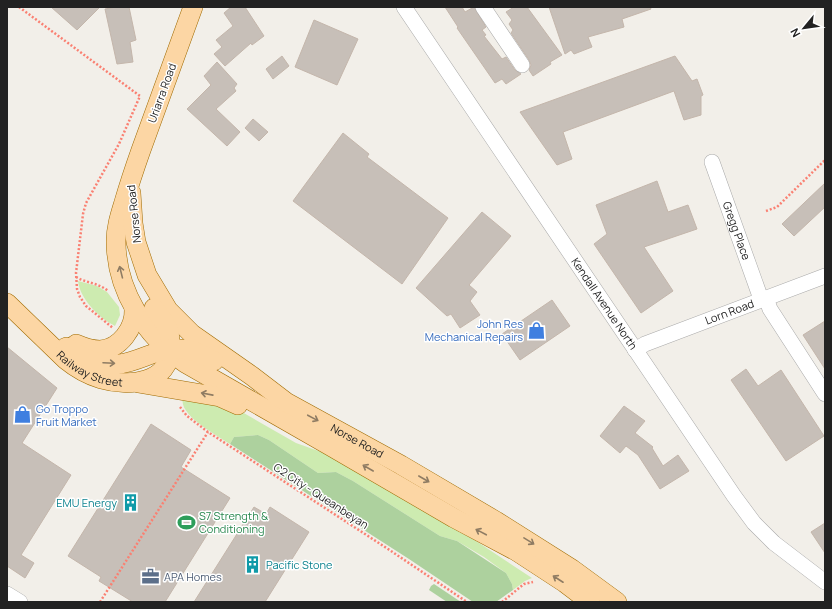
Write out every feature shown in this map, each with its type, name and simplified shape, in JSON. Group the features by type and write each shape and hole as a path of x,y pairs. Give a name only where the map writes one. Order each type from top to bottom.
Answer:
{"main road":[{"name":"Uriarra Road","path":"133,172 193,7"},
{"name":"Norse Road","path":"133,172 133,223 139,253 147,275 172,316 192,334 286,402 400,465 496,521 572,569 617,602"},
{"name":"Norse Road","path":"133,172 118,222 116,239 120,272 126,292 134,309 150,332 169,350 203,374 454,518 516,550 590,602"},
{"path":"133,223 138,278 147,296 167,327 170,338 169,350"},
{"name":"Railway Street","path":"10,305 66,360 77,368 102,380 132,382 148,380 157,374 167,363 169,350"},
{"name":"Railway Street","path":"10,305 40,325 70,350 96,362 114,364 128,362 169,350 190,350 202,354 286,402"},
{"name":"Railway Street","path":"40,325 83,347 98,350 104,349 114,346 126,334 132,324 134,309"},
{"path":"132,382 223,398 297,438 332,447"}],"street":[{"name":"Kendall Avenue North","path":"404,7 484,124 634,350 734,496 754,523 774,543 825,582"},
{"path":"489,9 522,65"},
{"name":"Gregg Place","path":"712,162 764,299 825,394"},
{"name":"Lorn Road","path":"634,350 645,344 825,276"},
{"path":"7,594 20,602"}],"path":[{"path":"19,7 140,96 119,144 83,210 76,277 77,289 84,303 113,329"},
{"path":"766,212 777,206 825,160"},
{"path":"76,277 102,286 111,293"},
{"name":"C2 City - Queanbeyan","path":"180,403 181,408 187,416 208,432 467,602"},
{"path":"100,602 208,432"},
{"path":"502,602 524,584 537,582"}],"green space":[{"path":"78,281 97,286 107,292 119,307 120,315 115,326 97,313 86,301"},
{"path":"184,396 242,412 296,443 327,454 473,539 532,578 525,581 513,590 512,584 506,573 484,557 457,541 440,536 353,481 336,472 318,473 269,440 258,435 234,437 230,444 191,417 185,410 183,403"},
{"path":"258,435 269,440 318,473 336,472 353,481 440,536 457,541 506,573 512,584 513,590 496,602 473,602 230,444 234,437"},
{"path":"434,584 461,602 447,602 429,590"}],"building":[{"path":"51,7 100,7 77,30"},
{"path":"129,7 136,40 130,42 133,62 117,64 105,9"},
{"path":"231,7 245,7 264,36 252,45 251,43 225,66 214,54 222,47 216,40 233,26 224,13"},
{"path":"445,7 462,7 465,12 474,7 486,27 482,30 486,35 484,36 502,59 506,57 515,70 521,74 506,84 502,79 495,83 457,28 458,27"},
{"path":"514,7 527,7 562,55 550,62 551,64 533,76 529,70 531,65 529,60 511,33 513,30 509,24 512,20 506,12"},
{"path":"549,7 650,7 651,9 622,19 624,27 588,37 592,47 574,54 571,50 565,54"},
{"path":"314,20 358,39 337,85 295,67"},
{"path":"282,56 289,66 273,79 266,69"},
{"path":"675,56 692,81 697,79 703,95 701,96 701,115 684,120 674,91 563,132 572,159 557,165 520,112"},
{"path":"217,62 237,84 234,88 236,91 216,109 240,132 227,146 187,109 211,85 204,76"},
{"path":"253,119 268,132 259,141 245,128"},
{"path":"343,133 369,154 367,157 448,218 402,284 293,201"},
{"path":"657,181 668,212 688,205 697,229 644,247 673,291 641,313 594,244 607,234 596,205"},
{"path":"825,183 825,207 794,236 782,224"},
{"path":"482,212 511,236 469,285 477,292 470,301 480,315 460,328 451,314 447,316 416,288"},
{"name":"John Res Mechanical Repairs","path":"552,300 570,326 520,360 502,334"},
{"path":"825,321 825,369 803,335"},
{"path":"7,347 57,388 22,443 71,475 21,555 34,563 25,578 7,566"},
{"path":"746,369 758,386 781,370 824,436 786,461 731,380"},
{"path":"624,406 645,421 635,433 653,447 652,448 663,466 678,455 689,471 660,489 638,455 626,446 620,453 600,436"},
{"path":"151,424 191,450 181,467 230,498 165,602 133,602 99,581 101,577 68,556"},
{"name":"Pacific Stone","path":"254,507 266,514 270,507 309,532 265,602 194,602"},
{"path":"825,523 825,553 811,532"}],"place":[{"name":"John Res Mechanical Repairs","path":"536,330"},
{"name":"Go Troppo Fruit Market","path":"23,415"},
{"name":"EMU Energy","path":"130,503"},
{"name":"S7 Strength & Conditioning","path":"186,522"},
{"name":"Pacific Stone","path":"253,565"},
{"name":"APA Homes","path":"151,577"}]}
